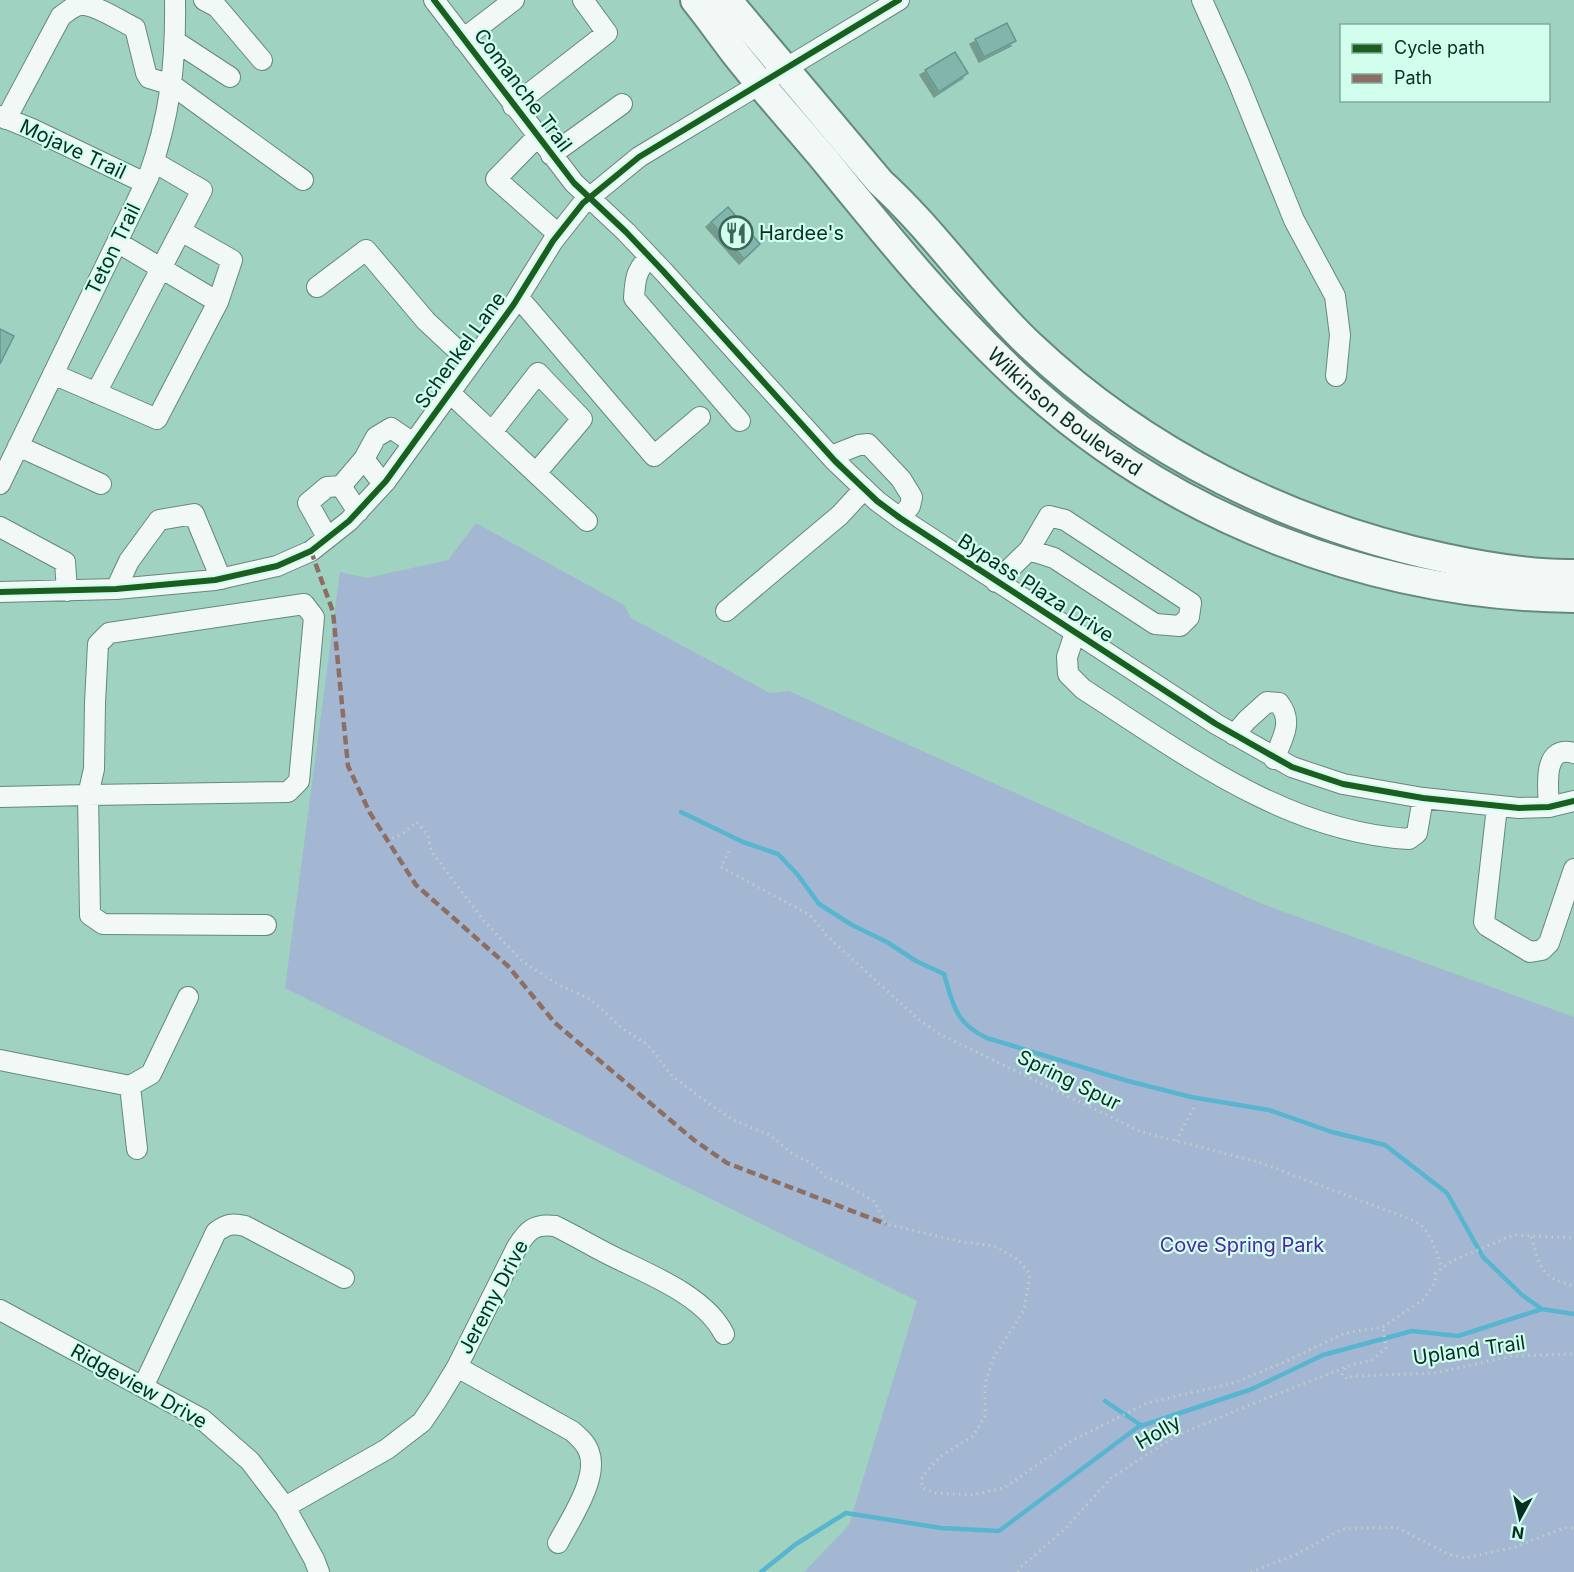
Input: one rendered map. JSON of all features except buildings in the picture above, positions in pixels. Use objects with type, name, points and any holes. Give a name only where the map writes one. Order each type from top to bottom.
[{"type":"highway","name":"Wilkinson Boulevard","points":[[695,0],[904,257],[965,324],[1030,388],[1104,446],[1144,472],[1230,519],[1324,558],[1373,572],[1472,591],[1521,597],[1574,598]]},
{"type":"highway","name":"Wilkinson Boulevard","points":[[728,0],[880,182],[904,204],[1001,316],[1062,374],[1105,407],[1160,444],[1248,493],[1333,528],[1377,543],[1466,563],[1556,575],[1574,574]]},
{"type":"street","name":"Teton Trail","points":[[0,484],[154,162],[164,129],[172,85],[175,0]]},
{"type":"street","points":[[204,0],[217,7],[262,60]]},
{"type":"street","points":[[463,39],[514,0]]},
{"type":"street","points":[[513,106],[607,33],[583,0]]},
{"type":"street","name":"Schenkel Lane","points":[[0,592],[116,589],[221,579],[277,566],[311,551],[358,512],[383,484],[519,298],[558,234],[589,198],[639,157],[900,0]]},
{"type":"street","points":[[1202,0],[1237,79],[1294,220],[1335,296],[1340,335],[1336,376]]},
{"type":"street","name":"Comanche Trail","points":[[442,3],[463,39],[513,106],[574,183],[589,198]]},
{"type":"street","points":[[3,117],[61,16],[74,7],[90,6],[135,28],[146,73],[150,78],[172,85],[303,180]]},
{"type":"street","points":[[175,40],[230,77]]},
{"type":"street","points":[[551,155],[622,104]]},
{"type":"street","name":"Mojave Trail","points":[[3,117],[145,183]]},
{"type":"street","points":[[537,137],[496,179],[558,234]]},
{"type":"street","points":[[96,393],[202,189],[154,162]]},
{"type":"street","name":"Bypass Plaza Drive","points":[[589,198],[650,258],[864,489],[900,518],[996,582],[1234,735],[1274,759],[1317,777],[1343,784],[1423,798],[1497,807],[1549,807],[1574,801]]},
{"type":"street","points":[[53,374],[157,419],[218,302],[232,260],[181,231]]},
{"type":"street","points":[[117,242],[218,302]]},
{"type":"street","points":[[317,287],[366,250],[426,321],[471,363]]},
{"type":"street","points":[[650,258],[641,264],[636,277],[634,298],[740,421]]},
{"type":"street","points":[[519,298],[654,456],[700,417]]},
{"type":"street","points":[[492,432],[538,373],[582,419],[536,473]]},
{"type":"street","points":[[449,392],[587,521]]},
{"type":"street","points":[[327,537],[308,503],[327,486],[341,486],[364,459],[376,437],[391,428],[413,443]]},
{"type":"street","points":[[831,456],[859,445],[868,444],[901,479],[912,496],[910,506],[900,518]]},
{"type":"street","points":[[18,446],[101,484]]},
{"type":"street","points":[[364,459],[383,484]]},
{"type":"street","points":[[341,486],[358,512]]},
{"type":"street","points":[[726,611],[840,515],[864,489]]},
{"type":"street","points":[[116,589],[129,561],[159,520],[194,514],[221,579]]},
{"type":"street","points":[[996,582],[1029,550],[1049,516],[1065,520],[1090,535],[1191,603],[1189,616],[1180,627],[1155,624],[1054,558],[1029,550]]},
{"type":"street","points":[[0,527],[65,562],[67,591]]},
{"type":"street","points":[[0,797],[88,795],[288,792],[299,781],[314,617],[304,604],[109,633],[98,644],[94,769],[88,795],[90,915],[103,924],[266,925]]},
{"type":"street","points":[[1075,633],[1067,657],[1068,674],[1083,689],[1233,783],[1276,806],[1340,828],[1409,839],[1417,833],[1423,798]]},
{"type":"street","points":[[1234,735],[1267,702],[1279,703],[1286,712],[1286,729],[1274,759]]},
{"type":"street","points":[[1549,807],[1549,764],[1558,753],[1565,751],[1574,753]]},
{"type":"street","points":[[1497,807],[1484,922],[1487,926],[1530,952],[1542,950],[1550,943],[1574,869]]},
{"type":"street","points":[[0,1060],[130,1086],[151,1074],[188,997]]},
{"type":"street","points":[[130,1086],[137,1149]]},
{"type":"street","points":[[143,1387],[216,1232],[225,1226],[232,1223],[245,1226],[344,1278]]},
{"type":"street","name":"Jeremy Drive","points":[[285,1507],[387,1449],[415,1429],[429,1412],[457,1366],[517,1248],[527,1232],[542,1225],[555,1226],[682,1293],[706,1311],[724,1334]]},
{"type":"street","name":"Ridgeview Drive","points":[[0,1310],[202,1419],[250,1461],[285,1507],[319,1572]]},
{"type":"street","points":[[457,1366],[572,1431],[589,1451],[592,1463],[586,1489],[558,1543]]},
{"type":"path","points":[[387,841],[402,834],[417,822],[428,835],[431,850],[484,921],[522,961],[559,985],[590,999],[623,1029],[648,1045],[672,1076],[704,1101],[733,1120],[770,1135],[790,1153],[812,1164],[826,1177],[846,1185],[874,1202],[886,1224],[962,1242],[994,1246],[1019,1260],[1030,1275],[1024,1310],[1003,1341],[991,1366],[985,1384],[985,1416],[973,1436],[941,1456],[921,1480],[923,1488],[934,1494],[972,1496],[1004,1488],[1071,1441],[1147,1403],[1233,1383],[1280,1364],[1345,1333],[1383,1327],[1424,1299],[1435,1282],[1436,1273],[1442,1268],[1491,1243],[1513,1235],[1574,1238]]},
{"type":"path","points":[[1176,1142],[1194,1107]]},
{"type":"path","points":[[1531,1237],[1541,1269],[1557,1281],[1574,1287]]},
{"type":"path","points":[[1251,1572],[1297,1554],[1342,1529],[1396,1527],[1448,1554],[1465,1558],[1512,1548],[1564,1528],[1574,1528]]},
{"type":"green space","name":"Cove Spring Park","points":[[476,523],[624,605],[631,618],[770,693],[789,691],[1260,903],[1574,1017],[1574,1572],[804,1572],[849,1525],[917,1301],[285,988],[340,572],[367,578],[448,560]]},
{"type":"waterway","points":[[681,812],[743,842],[778,854],[797,874],[819,904],[916,961],[944,974],[953,1004],[962,1020],[987,1038],[1128,1081],[1191,1097],[1269,1110],[1332,1132],[1385,1145],[1447,1193],[1483,1257],[1522,1295],[1542,1309]]},
{"type":"waterway","points":[[761,1572],[796,1544],[846,1513],[941,1528],[999,1531],[1138,1427],[1252,1389],[1323,1355],[1412,1331],[1458,1336],[1542,1309],[1574,1314]]},
{"type":"waterway","points":[[1105,1401],[1142,1426]]},
{"type":"marked path","points":[[311,551],[333,612],[348,766],[370,813],[416,885],[508,966],[555,1023],[694,1140],[727,1163],[886,1224]]},
{"type":"cycle path","points":[[434,0],[574,183],[663,271],[835,461],[877,501],[900,518],[1216,724],[1292,767],[1343,784],[1423,798],[1519,808],[1549,807],[1574,801]]},
{"type":"cycle path","points":[[0,592],[116,589],[215,580],[277,566],[311,551],[349,521],[386,481],[514,304],[553,241],[583,203],[639,157],[899,0]]},
{"type":"place","name":"Hardee's","points":[[736,233]]}]
